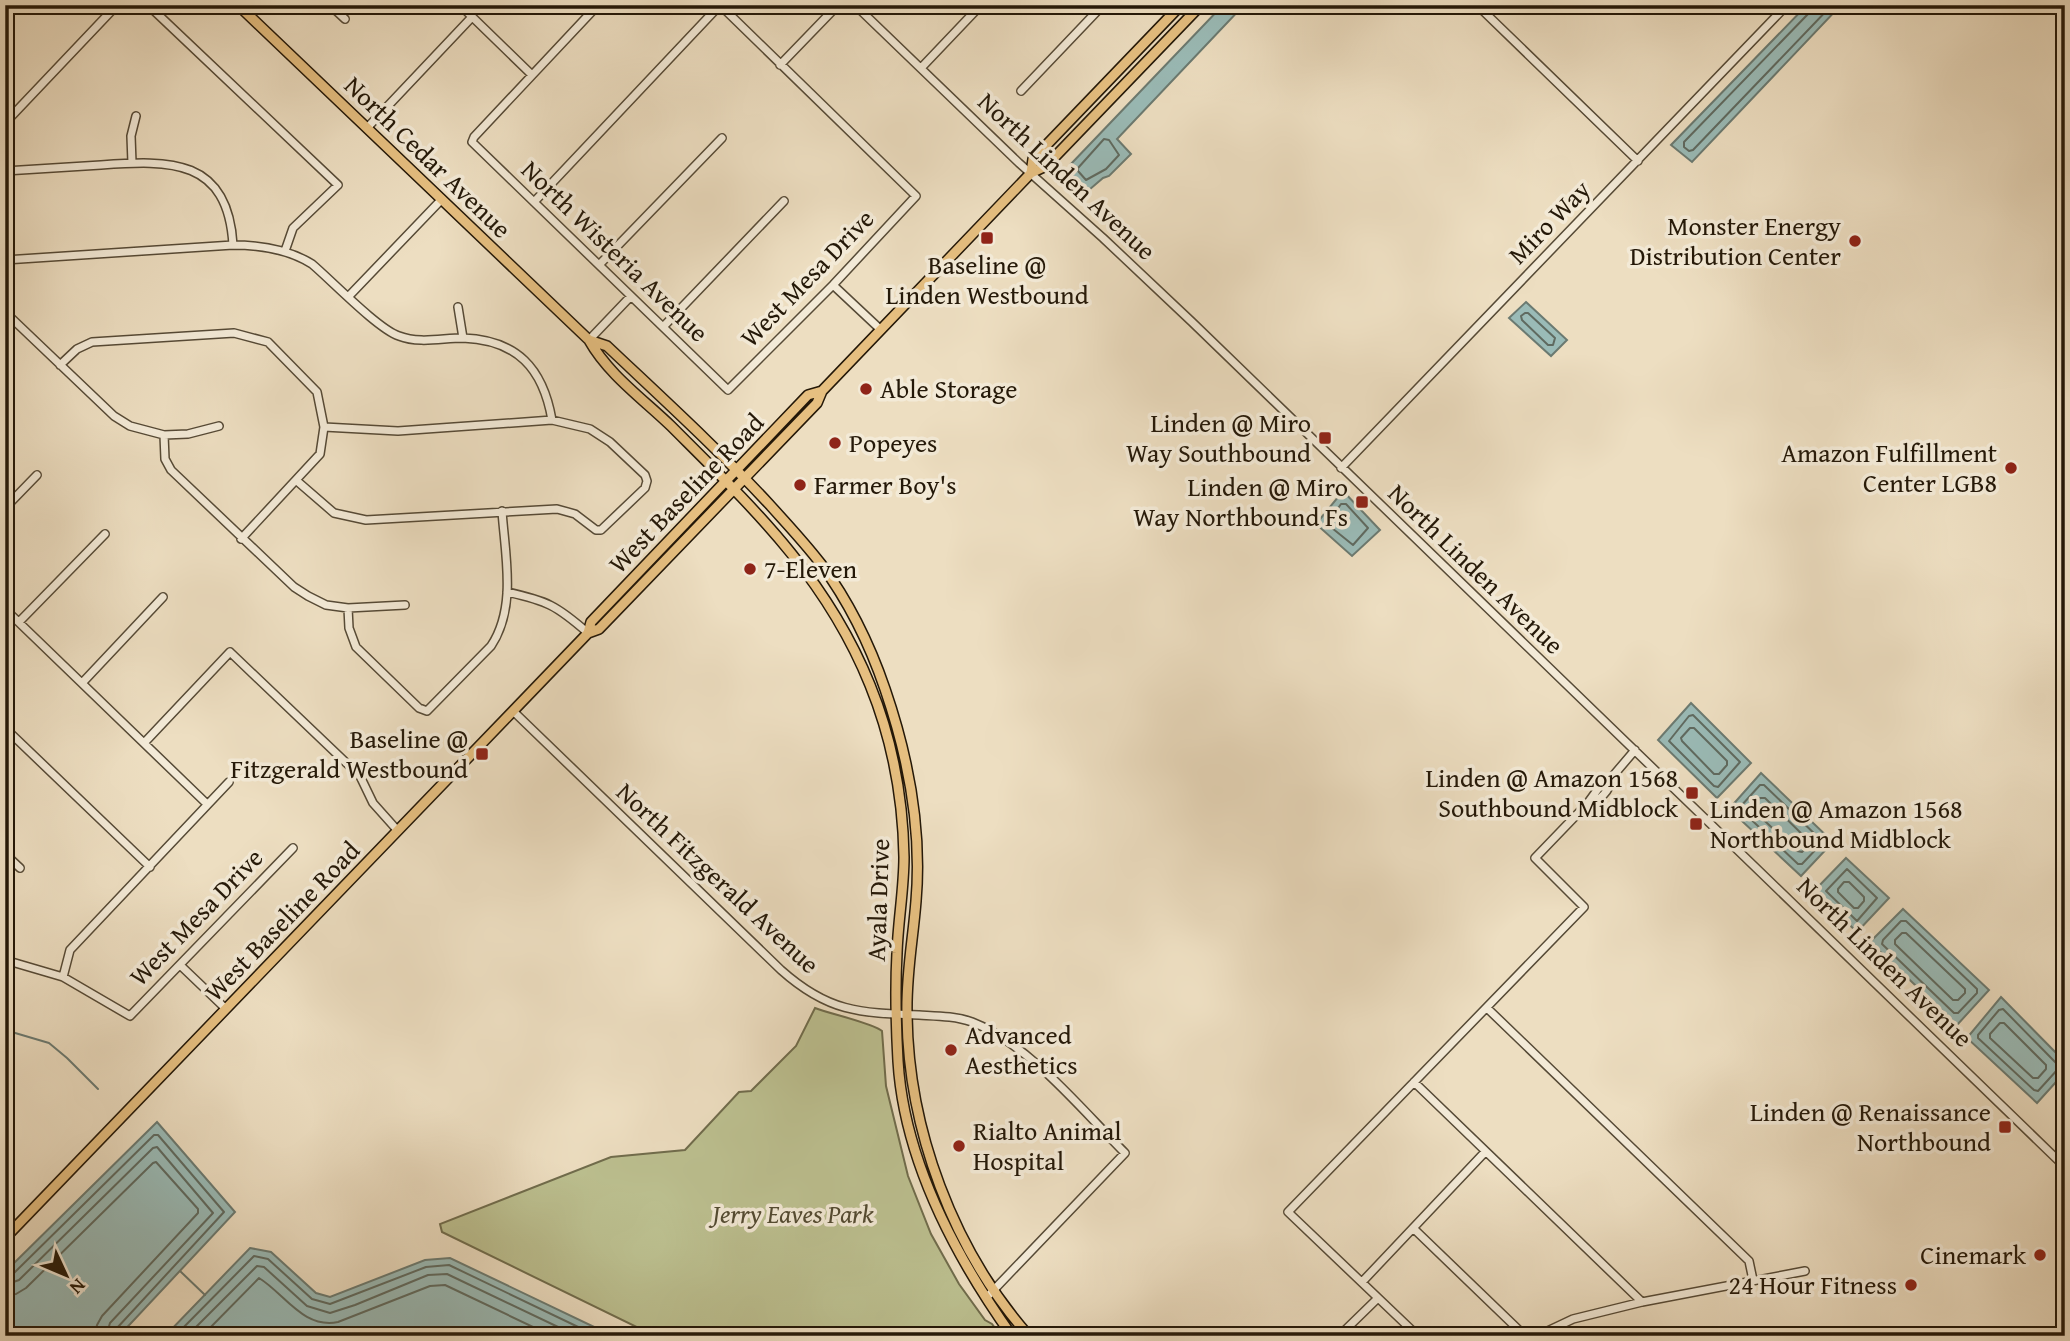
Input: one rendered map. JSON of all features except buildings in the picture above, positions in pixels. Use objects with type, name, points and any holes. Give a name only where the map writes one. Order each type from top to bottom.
[{"type":"main road","name":"North Cedar Avenue","points":[[238,5],[589,340],[599,357],[734,489]]},
{"type":"main road","name":"West Baseline Road","points":[[1031,173],[1033,159],[1181,5]]},
{"type":"main road","name":"West Baseline Road","points":[[587,632],[599,629],[817,403],[822,391],[1031,173],[1046,166],[1200,5]]},
{"type":"main road","name":"North Cedar Avenue","points":[[589,340],[607,346],[745,478]]},
{"type":"main road","name":"West Baseline Road","points":[[5,1238],[513,711],[587,632],[591,622],[736,469],[808,395],[822,391]]},
{"type":"main road","name":"Ayala Drive","points":[[745,478],[808,547],[836,586],[857,620],[885,687],[907,769],[917,856],[916,901],[898,1063],[904,1103],[925,1177],[947,1230],[986,1298],[1012,1336]]},
{"type":"main road","name":"Ayala Drive","points":[[734,489],[794,554],[834,611],[861,664],[886,730],[899,790],[904,855],[897,952],[912,1083],[936,1175],[964,1239],[994,1290],[1029,1336]]},
{"type":"street","points":[[5,123],[117,5]]},
{"type":"street","points":[[148,5],[338,185],[293,228],[285,251]]},
{"type":"street","points":[[330,5],[345,19]]},
{"type":"street","points":[[460,5],[532,75],[595,6]]},
{"type":"street","points":[[534,202],[720,5],[780,65],[838,5]]},
{"type":"street","name":"North Linden Avenue","points":[[855,5],[1123,257],[2065,1167]]},
{"type":"street","points":[[921,68],[981,5]]},
{"type":"street","points":[[1477,5],[1638,160]]},
{"type":"street","name":"Miro Way","points":[[1341,468],[1787,5]]},
{"type":"street","points":[[1021,91],[1101,6]]},
{"type":"street","points":[[367,128],[472,17]]},
{"type":"street","name":"West Mesa Drive","points":[[728,390],[833,285],[916,196],[780,65]]},
{"type":"street","name":"North Wisteria Avenue","points":[[532,75],[472,142],[728,390]]},
{"type":"street","points":[[132,163],[131,136],[136,116]]},
{"type":"street","points":[[599,265],[722,138]]},
{"type":"street","points":[[5,171],[132,163],[168,163],[186,167],[205,178],[229,211],[233,245]]},
{"type":"street","points":[[349,296],[442,199]]},
{"type":"street","points":[[663,327],[784,201]]},
{"type":"street","points":[[5,260],[233,245],[256,245],[285,251],[312,264],[383,327],[398,336],[418,340],[463,338],[495,342],[514,351],[541,380],[548,396],[552,420]]},
{"type":"street","points":[[833,285],[881,330]]},
{"type":"street","points":[[589,340],[631,296]]},
{"type":"street","points":[[458,307],[463,338]]},
{"type":"street","points":[[5,312],[114,416],[130,426],[163,435],[188,434],[219,426]]},
{"type":"street","points":[[60,365],[77,349],[92,342],[234,333],[268,342],[317,392],[324,427],[320,454],[241,538]]},
{"type":"street","points":[[297,481],[334,513],[366,520],[557,509],[575,514],[596,530],[601,530],[645,488],[647,481],[645,475],[610,442],[590,429],[552,420],[398,431],[324,427]]},
{"type":"street","points":[[163,435],[165,459],[171,470],[301,592],[326,605],[348,608],[405,605]]},
{"type":"street","points":[[5,508],[37,475]]},
{"type":"street","points":[[348,608],[349,628],[356,647],[419,708],[427,710],[491,646],[499,634],[505,615],[507,592],[502,511]]},
{"type":"street","points":[[19,622],[105,534]]},
{"type":"street","points":[[507,592],[542,600],[569,616],[587,632]]},
{"type":"street","points":[[83,682],[163,597]]},
{"type":"street","points":[[5,609],[206,804]]},
{"type":"street","points":[[145,742],[230,652],[360,776],[373,803],[398,831]]},
{"type":"street","name":"North Fitzgerald Avenue","points":[[513,711],[797,984],[820,999],[844,1008],[957,1018],[982,1027],[1012,1044],[1125,1153],[994,1290]]},
{"type":"street","points":[[5,728],[150,867]]},
{"type":"street","points":[[1418,1336],[1288,1212],[1584,907],[1535,858],[1635,750]]},
{"type":"street","points":[[5,960],[63,977],[69,950],[229,782]]},
{"type":"street","name":"West Mesa Drive","points":[[63,977],[130,1016],[293,848]]},
{"type":"street","points":[[5,855],[20,868]]},
{"type":"street","points":[[180,965],[226,1009]]},
{"type":"street","points":[[1487,1008],[1749,1261],[1753,1280]]},
{"type":"street","points":[[1414,1083],[1642,1303]]},
{"type":"street","points":[[1362,1282],[1485,1152]]},
{"type":"street","points":[[1413,1228],[1525,1336]]},
{"type":"street","points":[[1538,1336],[1573,1319],[1805,1271]]},
{"type":"street","points":[[986,1298],[994,1290]]},
{"type":"street","points":[[1339,1336],[1378,1298]]},
{"type":"green space","name":"Jerry Eaves Park","points":[[815,1008],[882,1031],[886,1086],[908,1176],[931,1234],[959,1284],[985,1320],[992,1324],[1001,1336],[655,1336],[442,1232],[440,1224],[611,1157],[685,1150],[739,1092],[751,1091],[796,1046]]},
{"type":"water","points":[[1223,5],[1244,5],[1117,139],[1131,154],[1109,176],[1089,190],[1085,189],[1070,173],[1070,165]]},
{"type":"water","points":[[1807,5],[1841,5],[1692,162],[1671,145]]},
{"type":"water","points":[[1526,302],[1567,340],[1551,356],[1509,318]]},
{"type":"water","points":[[1343,491],[1380,530],[1352,556],[1316,524]]},
{"type":"water","points":[[1691,703],[1751,763],[1717,798],[1658,740]]},
{"type":"water","points":[[1761,773],[1833,842],[1801,876],[1729,809]]},
{"type":"water","points":[[1846,858],[1889,898],[1857,932],[1814,891]]},
{"type":"water","points":[[1903,909],[1989,990],[1957,1025],[1870,942]]},
{"type":"water","points":[[2001,997],[2065,1062],[2065,1072],[2037,1103],[1967,1038]]},
{"type":"water","points":[[157,1122],[235,1212],[119,1336],[5,1336],[5,1272]]},
{"type":"water","points":[[250,1248],[271,1252],[316,1293],[330,1297],[425,1260],[450,1258],[613,1336],[165,1336]]},
{"type":"waterway","points":[[5,1030],[49,1043],[98,1089]]},
{"type":"waterway","points":[[180,1271],[205,1295]]},
{"type":"place","name":"Baseline @ Linden Westbound","points":[[987,238]]},
{"type":"place","name":"Monster Energy Distribution Center","points":[[1855,241]]},
{"type":"place","name":"Able Storage","points":[[866,389]]},
{"type":"place","name":"Linden @ Miro Way Southbound","points":[[1325,438]]},
{"type":"place","name":"Popeyes","points":[[835,443]]},
{"type":"place","name":"Amazon Fulfillment Center LGB8","points":[[2011,468]]},
{"type":"place","name":"Farmer Boy's","points":[[800,485]]},
{"type":"place","name":"Linden @ Miro Way Northbound Fs","points":[[1362,502]]},
{"type":"place","name":"7-Eleven","points":[[750,569]]},
{"type":"place","name":"Baseline @ Fitzgerald Westbound","points":[[482,754]]},
{"type":"place","name":"Linden @ Amazon 1568 Southbound Midblock","points":[[1692,793]]},
{"type":"place","name":"Linden @ Amazon 1568 Northbound Midblock","points":[[1696,824]]},
{"type":"place","name":"Advanced Aesthetics","points":[[951,1050]]},
{"type":"place","name":"Linden @ Renaissance Northbound","points":[[2005,1127]]},
{"type":"place","name":"Rialto Animal Hospital","points":[[959,1146]]},
{"type":"place","name":"Cinemark","points":[[2040,1255]]},
{"type":"place","name":"24 Hour Fitness","points":[[1911,1285]]}]
